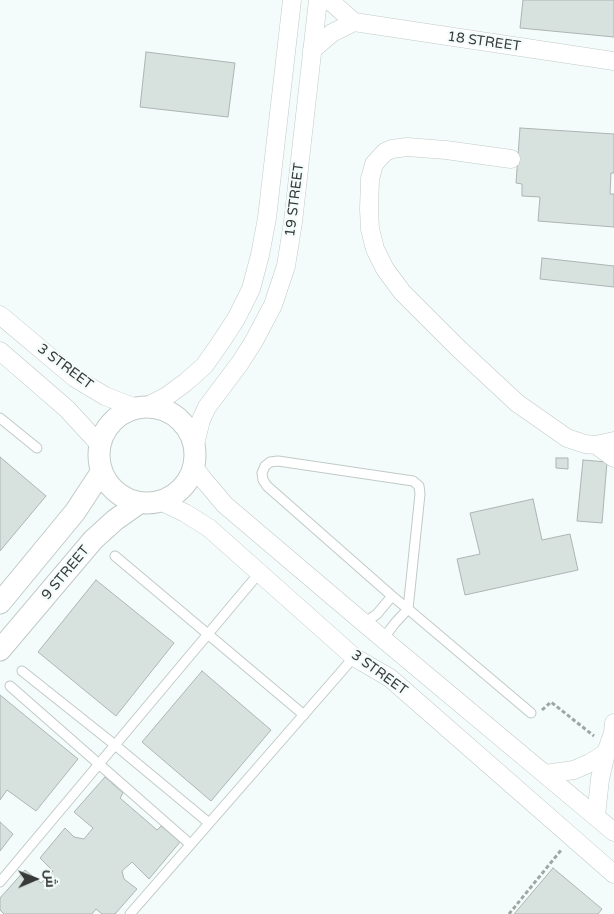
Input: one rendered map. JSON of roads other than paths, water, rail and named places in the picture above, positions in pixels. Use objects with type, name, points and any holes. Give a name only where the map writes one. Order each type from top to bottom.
[{"type":"street","name":"19 STREET","points":[[141,408],[174,391],[204,366],[236,319],[251,290],[267,218],[292,0]]},
{"type":"street","name":"19 STREET","points":[[194,457],[201,420],[207,407],[254,341],[273,305],[286,266],[293,222],[318,0]]},
{"type":"street","points":[[312,50],[332,33],[354,22],[329,0]]},
{"type":"street","name":"18 STREET","points":[[354,22],[614,61]]},
{"type":"street","points":[[512,160],[446,150],[407,147],[399,147],[385,152],[374,164],[370,179],[369,222],[375,249],[384,269],[402,292],[517,403],[567,438],[585,444],[596,445],[614,441]]},
{"type":"street","name":"3 STREET","points":[[0,315],[75,378],[120,403],[141,408]]},
{"type":"street","name":"3 STREET","points":[[0,351],[67,409],[100,445]]},
{"type":"street","points":[[141,408],[157,408],[178,418],[186,427],[191,437],[194,457],[185,484],[169,497],[150,502],[127,499],[116,492],[102,471],[99,458],[100,445],[105,432],[113,421],[124,413],[141,408]]},
{"type":"street","points":[[596,445],[614,458]]},
{"type":"street","name":"3 STREET","points":[[194,457],[213,492],[238,515],[614,832]]},
{"type":"street","points":[[0,603],[59,531],[102,471]]},
{"type":"street","name":"3 STREET","points":[[150,502],[197,520],[220,537],[354,657],[390,678],[614,874]]},
{"type":"street","name":"9 STREET","points":[[0,650],[104,529],[150,502]]},
{"type":"street","points":[[545,774],[574,770],[590,763],[611,738]]},
{"type":"street","points":[[596,816],[598,791],[611,738]]},
{"type":"lane","points":[[0,418],[37,448]]},
{"type":"lane","points":[[383,639],[408,609],[420,494],[419,486],[413,481],[278,461],[270,462],[265,466],[262,473],[263,480],[267,486],[392,596],[408,609],[531,713]]},
{"type":"lane","points":[[115,556],[304,714]]},
{"type":"lane","points":[[0,882],[260,572]]},
{"type":"lane","points":[[364,623],[377,614],[392,596]]},
{"type":"lane","points":[[130,914],[354,657]]},
{"type":"lane","points":[[22,671],[115,745],[208,823]]},
{"type":"lane","points":[[10,686],[190,844]]}]
